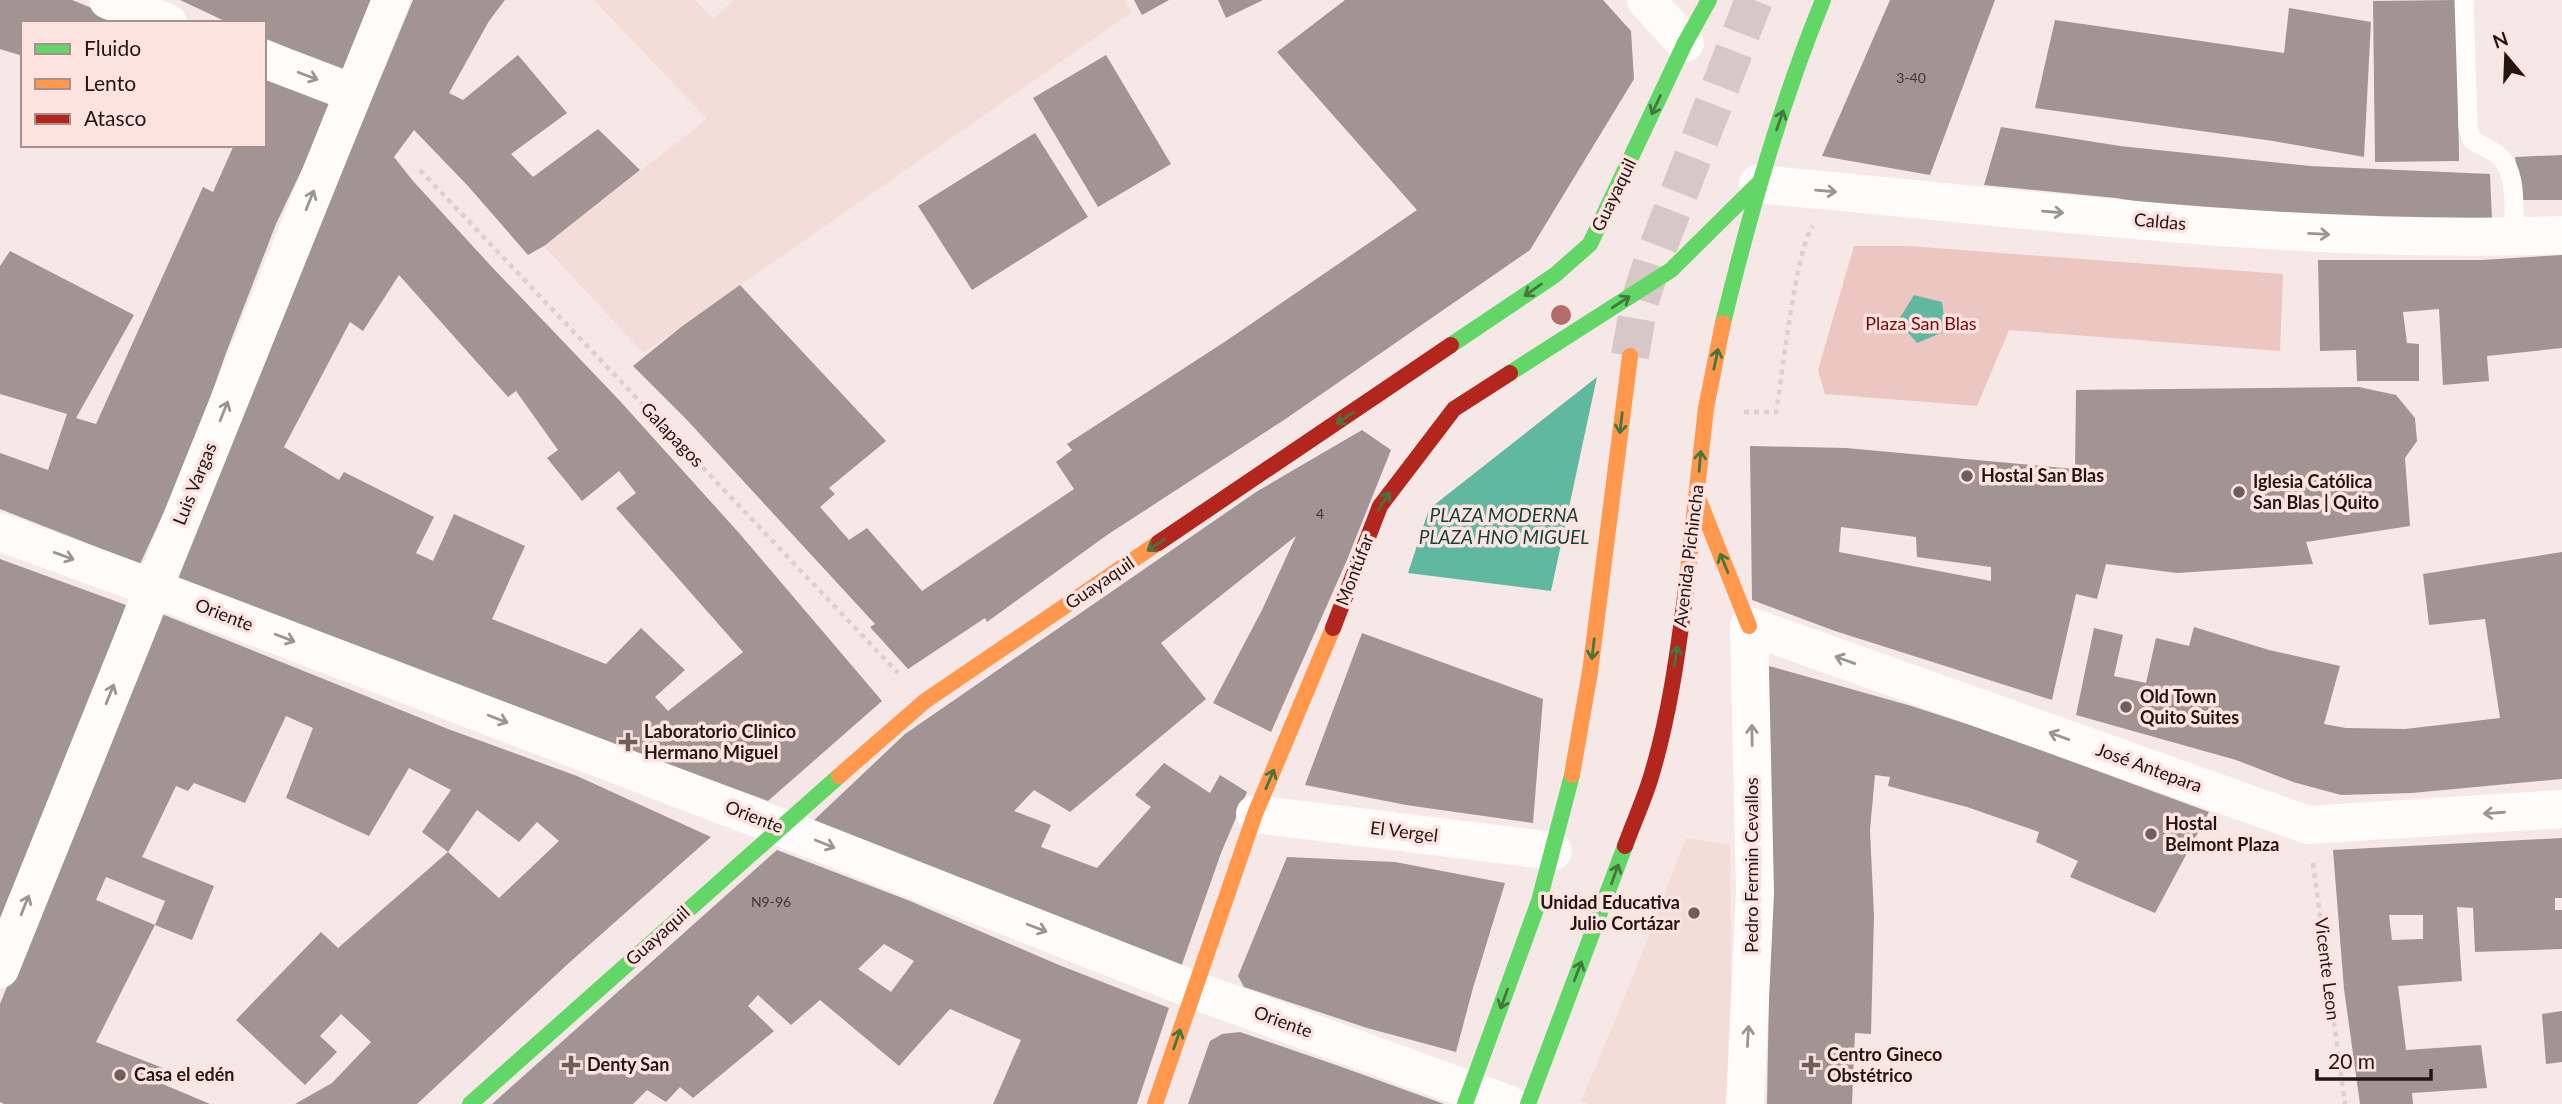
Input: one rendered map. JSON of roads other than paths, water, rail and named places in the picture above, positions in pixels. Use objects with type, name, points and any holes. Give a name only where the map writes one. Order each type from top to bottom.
[{"type":"street","points":[[108,0],[163,21]]},
{"type":"street","name":"Luis Vargas","points":[[0,969],[391,0]]},
{"type":"street","points":[[1646,0],[1685,43]]},
{"type":"street","name":"Guayaquil","points":[[470,1104],[925,701],[1555,275],[1590,244],[1685,43],[1709,0]]},
{"type":"street","name":"Avenida Pichincha","points":[[1528,1104],[1650,780],[1677,656],[1706,413],[1725,316],[1758,184],[1811,28],[1824,0]]},
{"type":"street","points":[[266,60],[353,93]]},
{"type":"street","name":"Caldas","points":[[1758,184],[2251,230],[2474,238],[2562,235]]},
{"type":"street","name":"Montúfar","points":[[1155,1104],[1255,814],[1329,638],[1380,506],[1454,409],[1671,270],[1758,184]]},
{"type":"street","points":[[1465,1104],[1528,935],[1572,777],[1588,687],[1630,356]]},
{"type":"street","points":[[1697,496],[1749,626]]},
{"type":"street","name":"Oriente","points":[[0,532],[780,827],[1194,990],[1507,1104]]},
{"type":"street","name":"José Antepara","points":[[1749,626],[2308,825],[2562,809]]},
{"type":"street","name":"Pedro Fermin Cevallos","points":[[1745,1104],[1755,892],[1749,626]]},
{"type":"street","name":"El Vergel","points":[[1255,814],[1553,851]]},
{"type":"lane","points":[[2464,0],[2468,128],[2472,140],[2507,163],[2515,237]]},
{"type":"water","points":[[1914,295],[1942,302],[1946,331],[1917,343],[1898,321]]},
{"type":"water","name":"PLAZA MODERNA PLAZA HNO MIGUEL","points":[[1597,377],[1551,591],[1408,573],[1429,509]]},
{"type":"tunnel","points":[[1630,356],[1639,304],[1653,260],[1754,0]]},
{"type":"place","name":"Hostal San Blas","points":[[1967,476]]},
{"type":"place","name":"Iglesia Católica San Blas | Quito","points":[[2239,492]]},
{"type":"place","name":"Old Town Quito Suites","points":[[2126,707]]},
{"type":"place","name":"Laboratorio Clinico Hermano Miguel","points":[[628,742]]},
{"type":"place","name":"Hostal Belmont Plaza","points":[[2151,834]]},
{"type":"place","name":"Unidad Educativa Julio Cortázar","points":[[1694,913]]},
{"type":"place","name":"Denty San","points":[[571,1065]]},
{"type":"place","name":"Centro Gineco Obstétrico","points":[[1811,1065]]},
{"type":"place","name":"Casa el edén","points":[[120,1075]]},
{"type":"park label","name":"Plaza San Blas","points":[[1921,324]]}]
